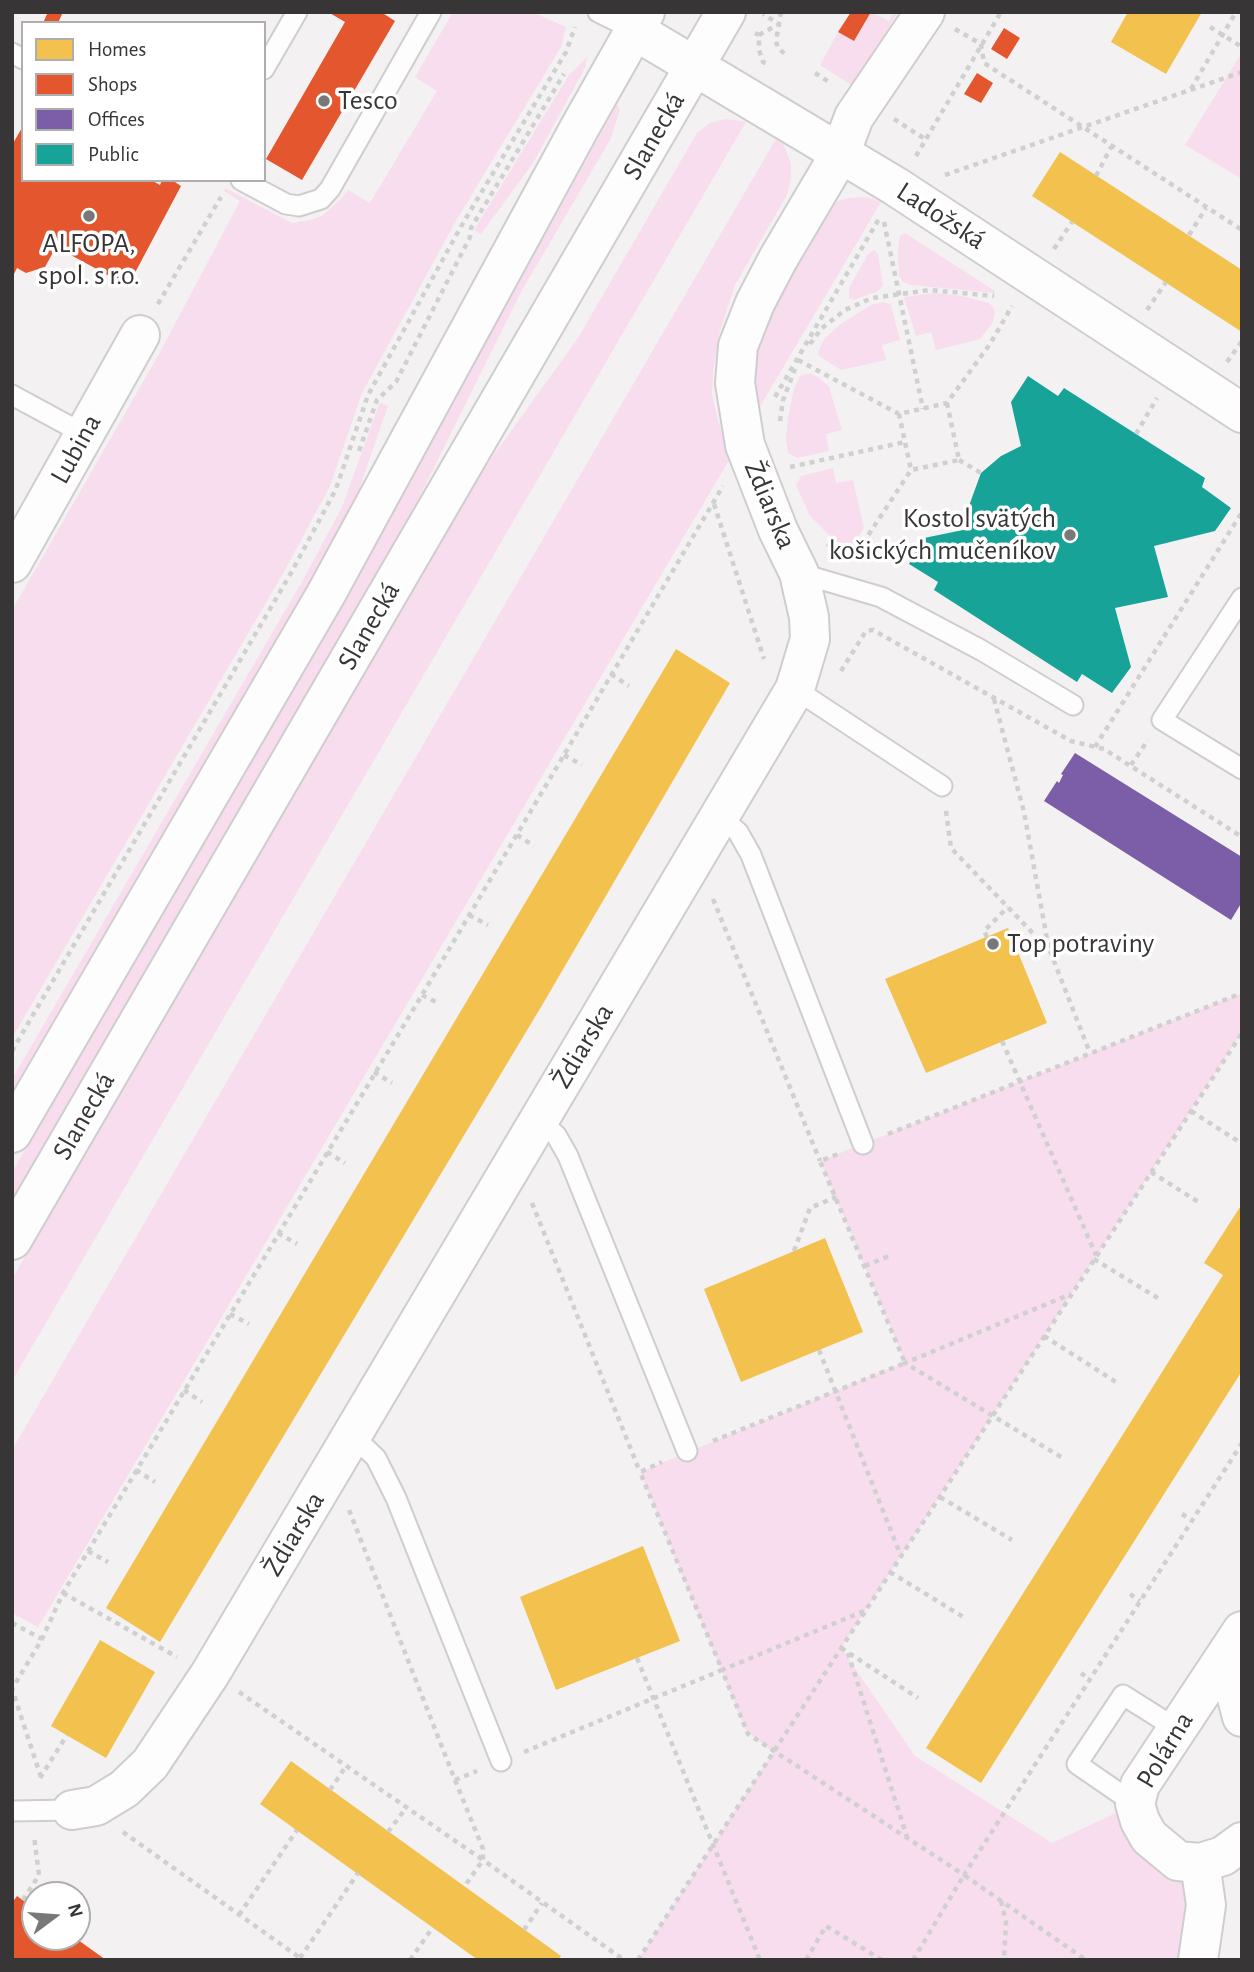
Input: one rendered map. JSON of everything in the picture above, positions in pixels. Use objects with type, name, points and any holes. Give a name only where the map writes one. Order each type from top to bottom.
[{"type":"street","name":"Ždiarska","points":[[72,1800],[124,1789],[150,1764],[210,1674],[719,816],[807,697],[809,617],[799,573],[778,530],[745,445],[735,383],[738,346],[755,303],[840,154],[854,117],[863,102],[909,39],[937,19]]},
{"type":"street","name":"Ladožská","points":[[639,21],[695,65],[895,186],[1242,412]]},
{"type":"street","name":"Slanecká","points":[[12,1133],[326,594],[639,21]]},
{"type":"street","name":"Slanecká","points":[[12,1240],[695,65],[739,21]]},
{"type":"street","name":"Lubina","points":[[12,563],[140,335]]},
{"type":"street","name":"Polárna","points":[[1236,1640],[1233,1683],[1242,1717]]},
{"type":"street","name":"Polárna","points":[[1200,1863],[1178,1861],[1161,1848],[1149,1837],[1135,1804],[1140,1785],[1236,1640]]},
{"type":"street","points":[[1198,1960],[1206,1905],[1200,1863],[1223,1856],[1242,1842]]},
{"type":"lane","points":[[266,66],[297,12]]},
{"type":"lane","points":[[233,184],[286,204],[299,206],[321,199],[330,189],[431,12]]},
{"type":"lane","points":[[598,12],[639,21]]},
{"type":"lane","points":[[12,395],[84,434]]},
{"type":"lane","points":[[799,573],[881,597],[981,650],[1073,705]]},
{"type":"lane","points":[[1242,598],[1162,720],[1242,769]]},
{"type":"lane","points":[[807,697],[943,786]]},
{"type":"lane","points":[[719,816],[738,832],[751,855],[863,1144]]},
{"type":"lane","points":[[539,1120],[556,1135],[568,1156],[687,1451]]},
{"type":"lane","points":[[351,1434],[376,1458],[396,1498],[501,1762]]},
{"type":"lane","points":[[1135,1804],[1077,1764],[1123,1695],[1177,1728]]},
{"type":"lane","points":[[12,1811],[72,1800]]},
{"type":"path","points":[[759,12],[779,24]]},
{"type":"path","points":[[781,12],[776,34],[778,48],[785,54]]},
{"type":"path","points":[[41,1777],[12,1689],[42,1639],[63,1593],[714,503],[895,186],[908,173],[925,139],[1001,12]]},
{"type":"path","points":[[1191,89],[1236,12]]},
{"type":"path","points":[[937,19],[981,44]]},
{"type":"path","points":[[739,21],[759,35]]},
{"type":"path","points":[[759,35],[779,24]]},
{"type":"path","points":[[1210,27],[1242,47]]},
{"type":"path","points":[[12,1051],[291,573],[336,489],[368,395],[463,223],[566,51],[572,32]]},
{"type":"path","points":[[759,35],[759,50],[763,62],[776,69]]},
{"type":"path","points":[[981,44],[984,62],[1242,230]]},
{"type":"path","points":[[933,179],[1242,72]]},
{"type":"path","points":[[890,117],[925,139]]},
{"type":"path","points":[[1096,176],[1111,147]]},
{"type":"path","points":[[140,335],[233,184]]},
{"type":"path","points":[[1189,235],[1206,208]]},
{"type":"path","points":[[1060,240],[1072,222]]},
{"type":"path","points":[[1153,300],[1166,282]]},
{"type":"path","points":[[779,425],[783,400],[798,360],[822,328],[845,310],[872,298],[930,290],[997,297]]},
{"type":"path","points":[[798,360],[899,414],[947,403],[990,344],[1016,300],[1006,298]]},
{"type":"path","points":[[908,338],[923,409]]},
{"type":"path","points":[[1234,353],[1242,341]]},
{"type":"path","points":[[1136,434],[1163,388]]},
{"type":"path","points":[[947,403],[959,460]]},
{"type":"path","points":[[899,414],[911,470]]},
{"type":"path","points":[[779,470],[905,442]]},
{"type":"path","points":[[825,543],[851,561],[911,470],[959,460],[981,473]]},
{"type":"path","points":[[1095,747],[1242,512]]},
{"type":"path","points":[[807,697],[866,631],[873,630],[1071,741],[1104,749],[1242,837]]},
{"type":"path","points":[[981,650],[1024,812],[1049,951],[1090,1053]]},
{"type":"path","points":[[611,674],[629,685]]},
{"type":"path","points":[[564,755],[582,765]]},
{"type":"path","points":[[943,786],[951,848],[1049,951]]},
{"type":"path","points":[[517,835],[534,846]]},
{"type":"path","points":[[696,856],[905,1363],[1061,1457]]},
{"type":"path","points":[[987,937],[984,931],[1008,908]]},
{"type":"path","points":[[469,915],[488,925]]},
{"type":"path","points":[[820,1161],[1242,993]]},
{"type":"path","points":[[422,995],[440,1004]]},
{"type":"path","points":[[638,1960],[1242,1034]]},
{"type":"path","points":[[1002,1041],[1095,1257],[1161,1300]]},
{"type":"path","points":[[374,1072],[393,1083]]},
{"type":"path","points":[[1191,1111],[1241,1143]]},
{"type":"path","points":[[327,1152],[345,1163]]},
{"type":"path","points":[[1151,1172],[1200,1203]]},
{"type":"path","points":[[507,1173],[524,1185],[748,1734],[964,1875],[1086,1960]]},
{"type":"path","points":[[794,1251],[810,1208],[836,1197]]},
{"type":"path","points":[[278,1233],[297,1244]]},
{"type":"path","points":[[864,1266],[889,1256]]},
{"type":"path","points":[[640,1472],[1071,1294]]},
{"type":"path","points":[[230,1314],[249,1324]]},
{"type":"path","points":[[1044,1336],[1116,1382]]},
{"type":"path","points":[[819,1350],[901,1556]]},
{"type":"path","points":[[184,1390],[202,1402]]},
{"type":"path","points":[[913,1960],[1040,1755],[1242,1443],[1233,1438]]},
{"type":"path","points":[[136,1470],[155,1482]]},
{"type":"path","points":[[329,1475],[342,1492],[483,1849],[483,1860],[464,1887]]},
{"type":"path","points":[[940,1497],[1012,1540]]},
{"type":"path","points":[[1182,1514],[1192,1520]]},
{"type":"path","points":[[88,1550],[108,1562]]},
{"type":"path","points":[[890,1572],[965,1618]]},
{"type":"path","points":[[63,1593],[210,1674],[483,1860],[624,1960]]},
{"type":"path","points":[[1130,1594],[1140,1601]]},
{"type":"path","points":[[455,1780],[865,1611]]},
{"type":"path","points":[[12,1623],[42,1639]]},
{"type":"path","points":[[841,1648],[918,1698]]},
{"type":"path","points":[[848,1653],[907,1838]]},
{"type":"path","points":[[637,1658],[760,1960]]},
{"type":"path","points":[[1081,1673],[1089,1679]]},
{"type":"path","points":[[66,1735],[36,1785],[72,1800],[302,1959],[358,1873]]},
{"type":"path","points":[[1032,1750],[1040,1755]]},
{"type":"path","points":[[330,1790],[346,1766]]},
{"type":"path","points":[[388,1832],[406,1808]]},
{"type":"path","points":[[239,1914],[297,1830]]},
{"type":"path","points":[[1001,1900],[1006,1922],[1004,1960]]},
{"type":"path","points":[[524,1930],[542,1903]]},
{"type":"path","points":[[806,1960],[826,1926],[882,1960]]},
{"type":"path","points":[[410,1960],[433,1927]]},
{"type":"shaded area","points":[[453,12],[532,12],[566,27],[561,47],[457,219],[362,393],[330,486],[285,570],[12,1038],[12,610],[158,356],[240,201],[224,191],[225,188],[292,223],[323,215],[348,190],[370,203],[437,91],[415,77]]},
{"type":"shaded area","points":[[871,12],[889,21],[894,12],[898,12],[851,85],[820,65],[838,32],[854,41]]},
{"type":"shaded area","points":[[1242,52],[1242,179],[1185,145]]},
{"type":"shaded area","points":[[587,57],[585,68],[533,163],[481,234],[474,230],[569,75]]},
{"type":"shaded area","points":[[617,104],[620,110],[610,140],[521,292],[408,520],[12,1201],[12,1172],[342,604]]},
{"type":"shaded area","points":[[725,119],[746,122],[12,1381],[12,1279],[478,477],[578,338],[697,133],[710,123]]},
{"type":"shaded area","points":[[776,139],[783,144],[791,163],[787,195],[735,285],[719,334],[713,371],[712,394],[731,457],[38,1627],[12,1613],[12,1450]]},
{"type":"shaded area","points":[[867,197],[881,202],[755,415],[749,388],[761,324],[827,209],[839,201]]},
{"type":"shaded area","points":[[905,233],[995,293],[903,282],[899,276],[898,250],[900,236]]},
{"type":"shaded area","points":[[874,250],[878,254],[883,286],[878,291],[854,300],[849,298],[849,288],[868,254]]},
{"type":"shaded area","points":[[934,293],[989,303],[995,313],[993,322],[980,339],[936,350],[931,332],[916,336],[904,297]]},
{"type":"shaded area","points":[[884,302],[891,305],[900,340],[882,345],[886,360],[841,370],[819,356],[824,339],[842,323],[871,305]]},
{"type":"shaded area","points":[[810,373],[829,387],[842,430],[826,434],[829,451],[797,458],[788,453],[788,418],[794,388],[800,376]]},
{"type":"shaded area","points":[[380,402],[388,406],[356,498],[309,584],[12,1094],[12,1079],[303,580],[342,507]]},
{"type":"shaded area","points":[[833,468],[836,483],[853,480],[864,528],[855,542],[843,547],[810,516],[796,485],[801,476]]},
{"type":"shaded area","points":[[1242,993],[1242,1032],[841,1648],[915,1756],[1052,1843],[1135,1804],[1200,1863],[1198,1960],[638,1960],[773,1752],[746,1731],[640,1472],[905,1362],[820,1161]]},
{"type":"building: Homes","points":[[1128,12],[1202,12],[1166,74],[1111,42]]},
{"type":"building: Homes","points":[[1060,152],[1242,270],[1242,332],[1032,196]]},
{"type":"building: Homes","points":[[676,649],[730,683],[544,1002],[160,1642],[106,1608]]},
{"type":"building: Homes","points":[[1008,928],[1047,1023],[926,1073],[885,979]]},
{"type":"building: Homes","points":[[1242,1204],[1242,1371],[981,1783],[926,1748],[1223,1275],[1204,1263]]},
{"type":"building: Homes","points":[[825,1238],[863,1332],[741,1382],[704,1289]]},
{"type":"building: Homes","points":[[643,1546],[680,1641],[556,1690],[520,1597]]},
{"type":"building: Homes","points":[[100,1640],[155,1672],[106,1758],[51,1726]]},
{"type":"building: Homes","points":[[291,1761],[561,1956],[558,1960],[478,1960],[260,1804]]},
{"type":"building: Shops","points":[[48,12],[63,12],[59,21],[44,21]]},
{"type":"building: Shops","name":"Tesco","points":[[328,12],[381,12],[395,21],[302,180],[266,159],[345,22]]},
{"type":"building: Shops","points":[[851,12],[871,12],[854,41],[838,32]]},
{"type":"building: Shops","points":[[1004,28],[1020,38],[1007,59],[991,49]]},
{"type":"building: Shops","points":[[977,73],[993,83],[981,103],[964,94]]},
{"type":"building: Shops","name":"ALFOPA, spol. s r.o.","points":[[21,129],[21,182],[155,182],[160,185],[161,182],[175,182],[181,186],[128,286],[56,247],[45,267],[26,273],[17,268],[12,278],[12,145]]},
{"type":"building: Shops","points":[[17,1896],[21,1899],[21,1951],[91,1949],[106,1960],[12,1960],[12,1903]]},
{"type":"building: Offices","points":[[1075,753],[1242,857],[1242,902],[1231,920],[1044,801],[1057,781],[1059,783],[1063,775],[1061,774]]},
{"type":"building: Public","name":"Kostol svätých košických mučeníkov","points":[[1028,376],[1058,396],[1064,388],[1205,478],[1202,487],[1231,508],[1215,531],[1154,546],[1168,597],[1115,608],[1131,667],[1112,693],[1082,674],[1077,682],[934,590],[938,582],[909,564],[924,538],[968,529],[970,503],[981,473],[1001,456],[1021,446],[1011,402]]},
{"type":"place","name":"Tesco","points":[[324,101]]},
{"type":"place","name":"ALFOPA, spol. s r.o.","points":[[89,216]]},
{"type":"place","name":"Kostol svätých košických mučeníkov","points":[[1070,535]]},
{"type":"place","name":"Top potraviny","points":[[993,944]]}]
